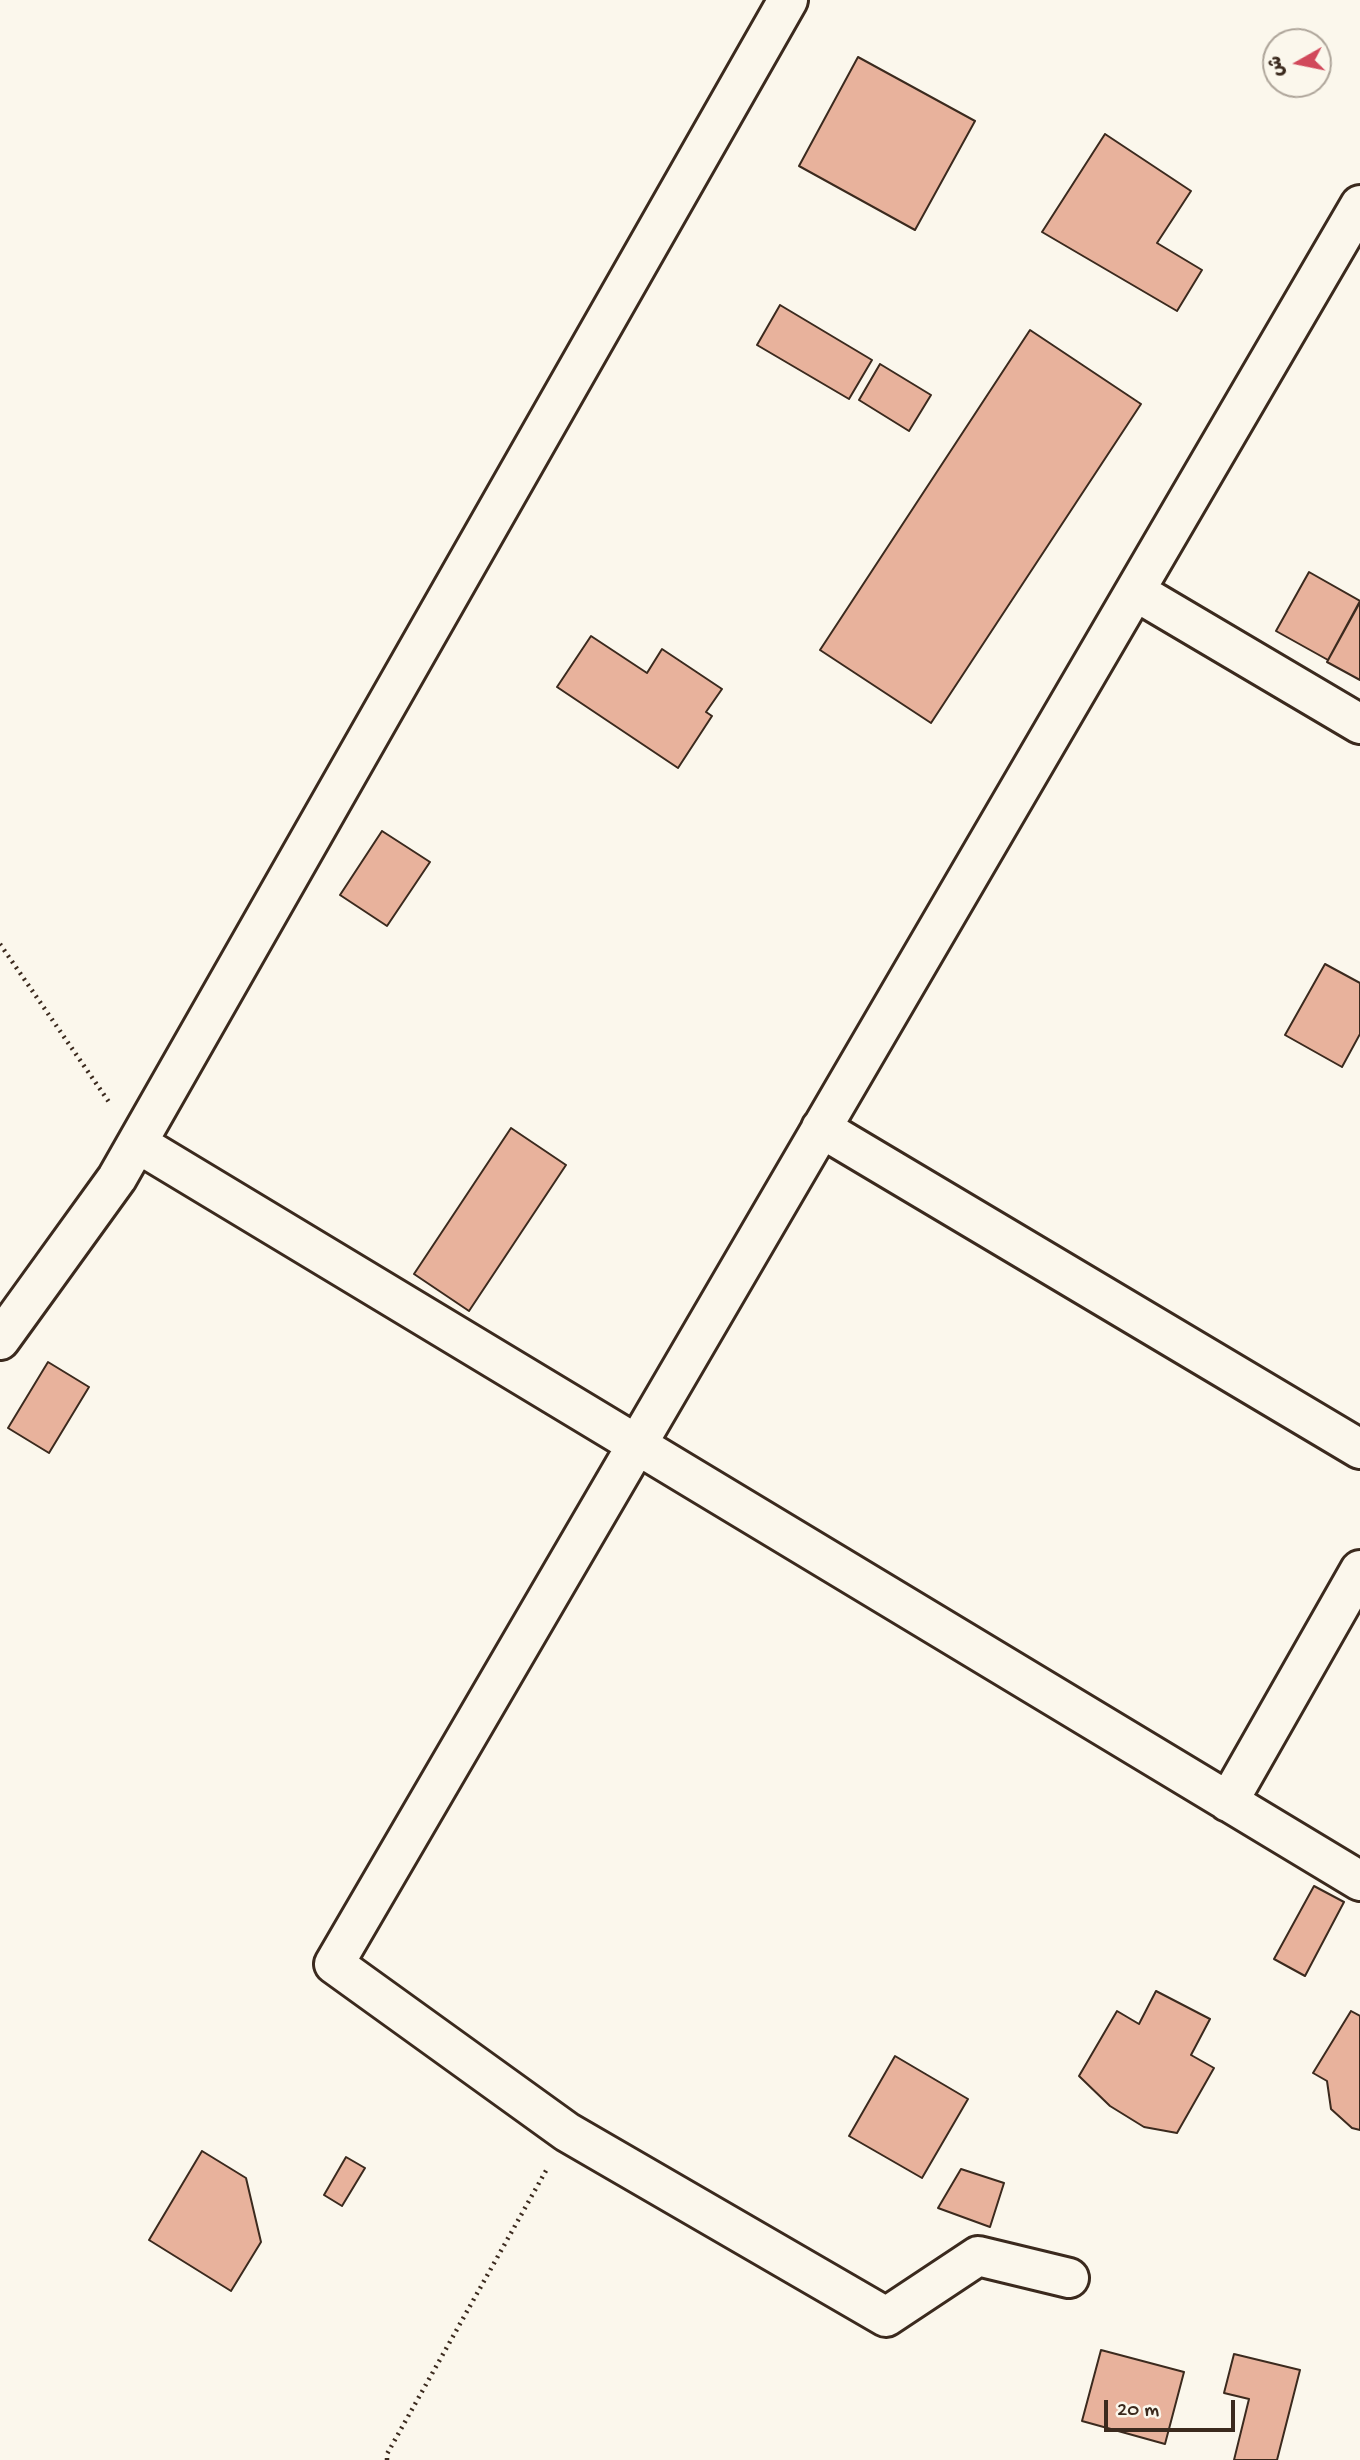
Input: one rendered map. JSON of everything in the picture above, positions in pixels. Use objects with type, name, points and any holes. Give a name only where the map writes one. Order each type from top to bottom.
[{"type":"street","points":[[0,1340],[117,1178],[788,0]]},
{"type":"street","points":[[1069,2278],[978,2256],[886,2317],[567,2132],[334,1964],[1360,205]]},
{"type":"street","points":[[1135,591],[1360,724]]},
{"type":"street","points":[[821,1128],[1360,1449]]},
{"type":"street","points":[[137,1143],[1360,1881]]},
{"type":"street","points":[[1228,1802],[1360,1570]]},
{"type":"path","points":[[0,943],[137,1143]]},
{"type":"path","points":[[387,2460],[387,2454],[567,2132]]},
{"type":"building","points":[[858,57],[975,121],[915,230],[799,166]]},
{"type":"building","points":[[1105,134],[1191,191],[1157,243],[1202,270],[1177,311],[1042,232]]},
{"type":"building","points":[[780,305],[872,360],[849,399],[757,345]]},
{"type":"building","points":[[1030,330],[1141,404],[931,723],[820,650]]},
{"type":"building","points":[[880,364],[931,395],[909,431],[859,400]]},
{"type":"building","points":[[1309,572],[1360,601],[1328,660],[1276,631]]},
{"type":"building","points":[[1360,604],[1360,680],[1327,662]]},
{"type":"building","points":[[591,636],[647,673],[662,649],[722,689],[706,712],[712,716],[678,768],[557,687]]},
{"type":"building","points":[[382,831],[430,862],[387,926],[340,895]]},
{"type":"building","points":[[1325,964],[1360,983],[1360,1034],[1342,1067],[1285,1035]]},
{"type":"building","points":[[511,1128],[566,1165],[469,1311],[414,1274]]},
{"type":"building","points":[[48,1362],[89,1387],[49,1453],[8,1428]]},
{"type":"building","points":[[1314,1886],[1344,1902],[1305,1976],[1274,1959]]},
{"type":"building","points":[[1156,1991],[1210,2019],[1191,2055],[1214,2068],[1177,2133],[1144,2127],[1110,2106],[1079,2076],[1117,2011],[1139,2024]]},
{"type":"building","points":[[1351,2011],[1360,2016],[1360,2130],[1352,2128],[1331,2109],[1327,2081],[1313,2073]]},
{"type":"building","points":[[895,2056],[968,2099],[922,2178],[849,2136]]},
{"type":"building","points":[[202,2151],[246,2178],[261,2242],[231,2291],[149,2240]]},
{"type":"building","points":[[346,2157],[365,2168],[342,2206],[324,2195]]},
{"type":"building","points":[[961,2169],[1004,2183],[990,2227],[938,2208]]},
{"type":"building","points":[[1101,2350],[1184,2372],[1165,2444],[1082,2421]]},
{"type":"building","points":[[1234,2354],[1300,2370],[1277,2460],[1234,2460],[1249,2399],[1224,2393]]}]
